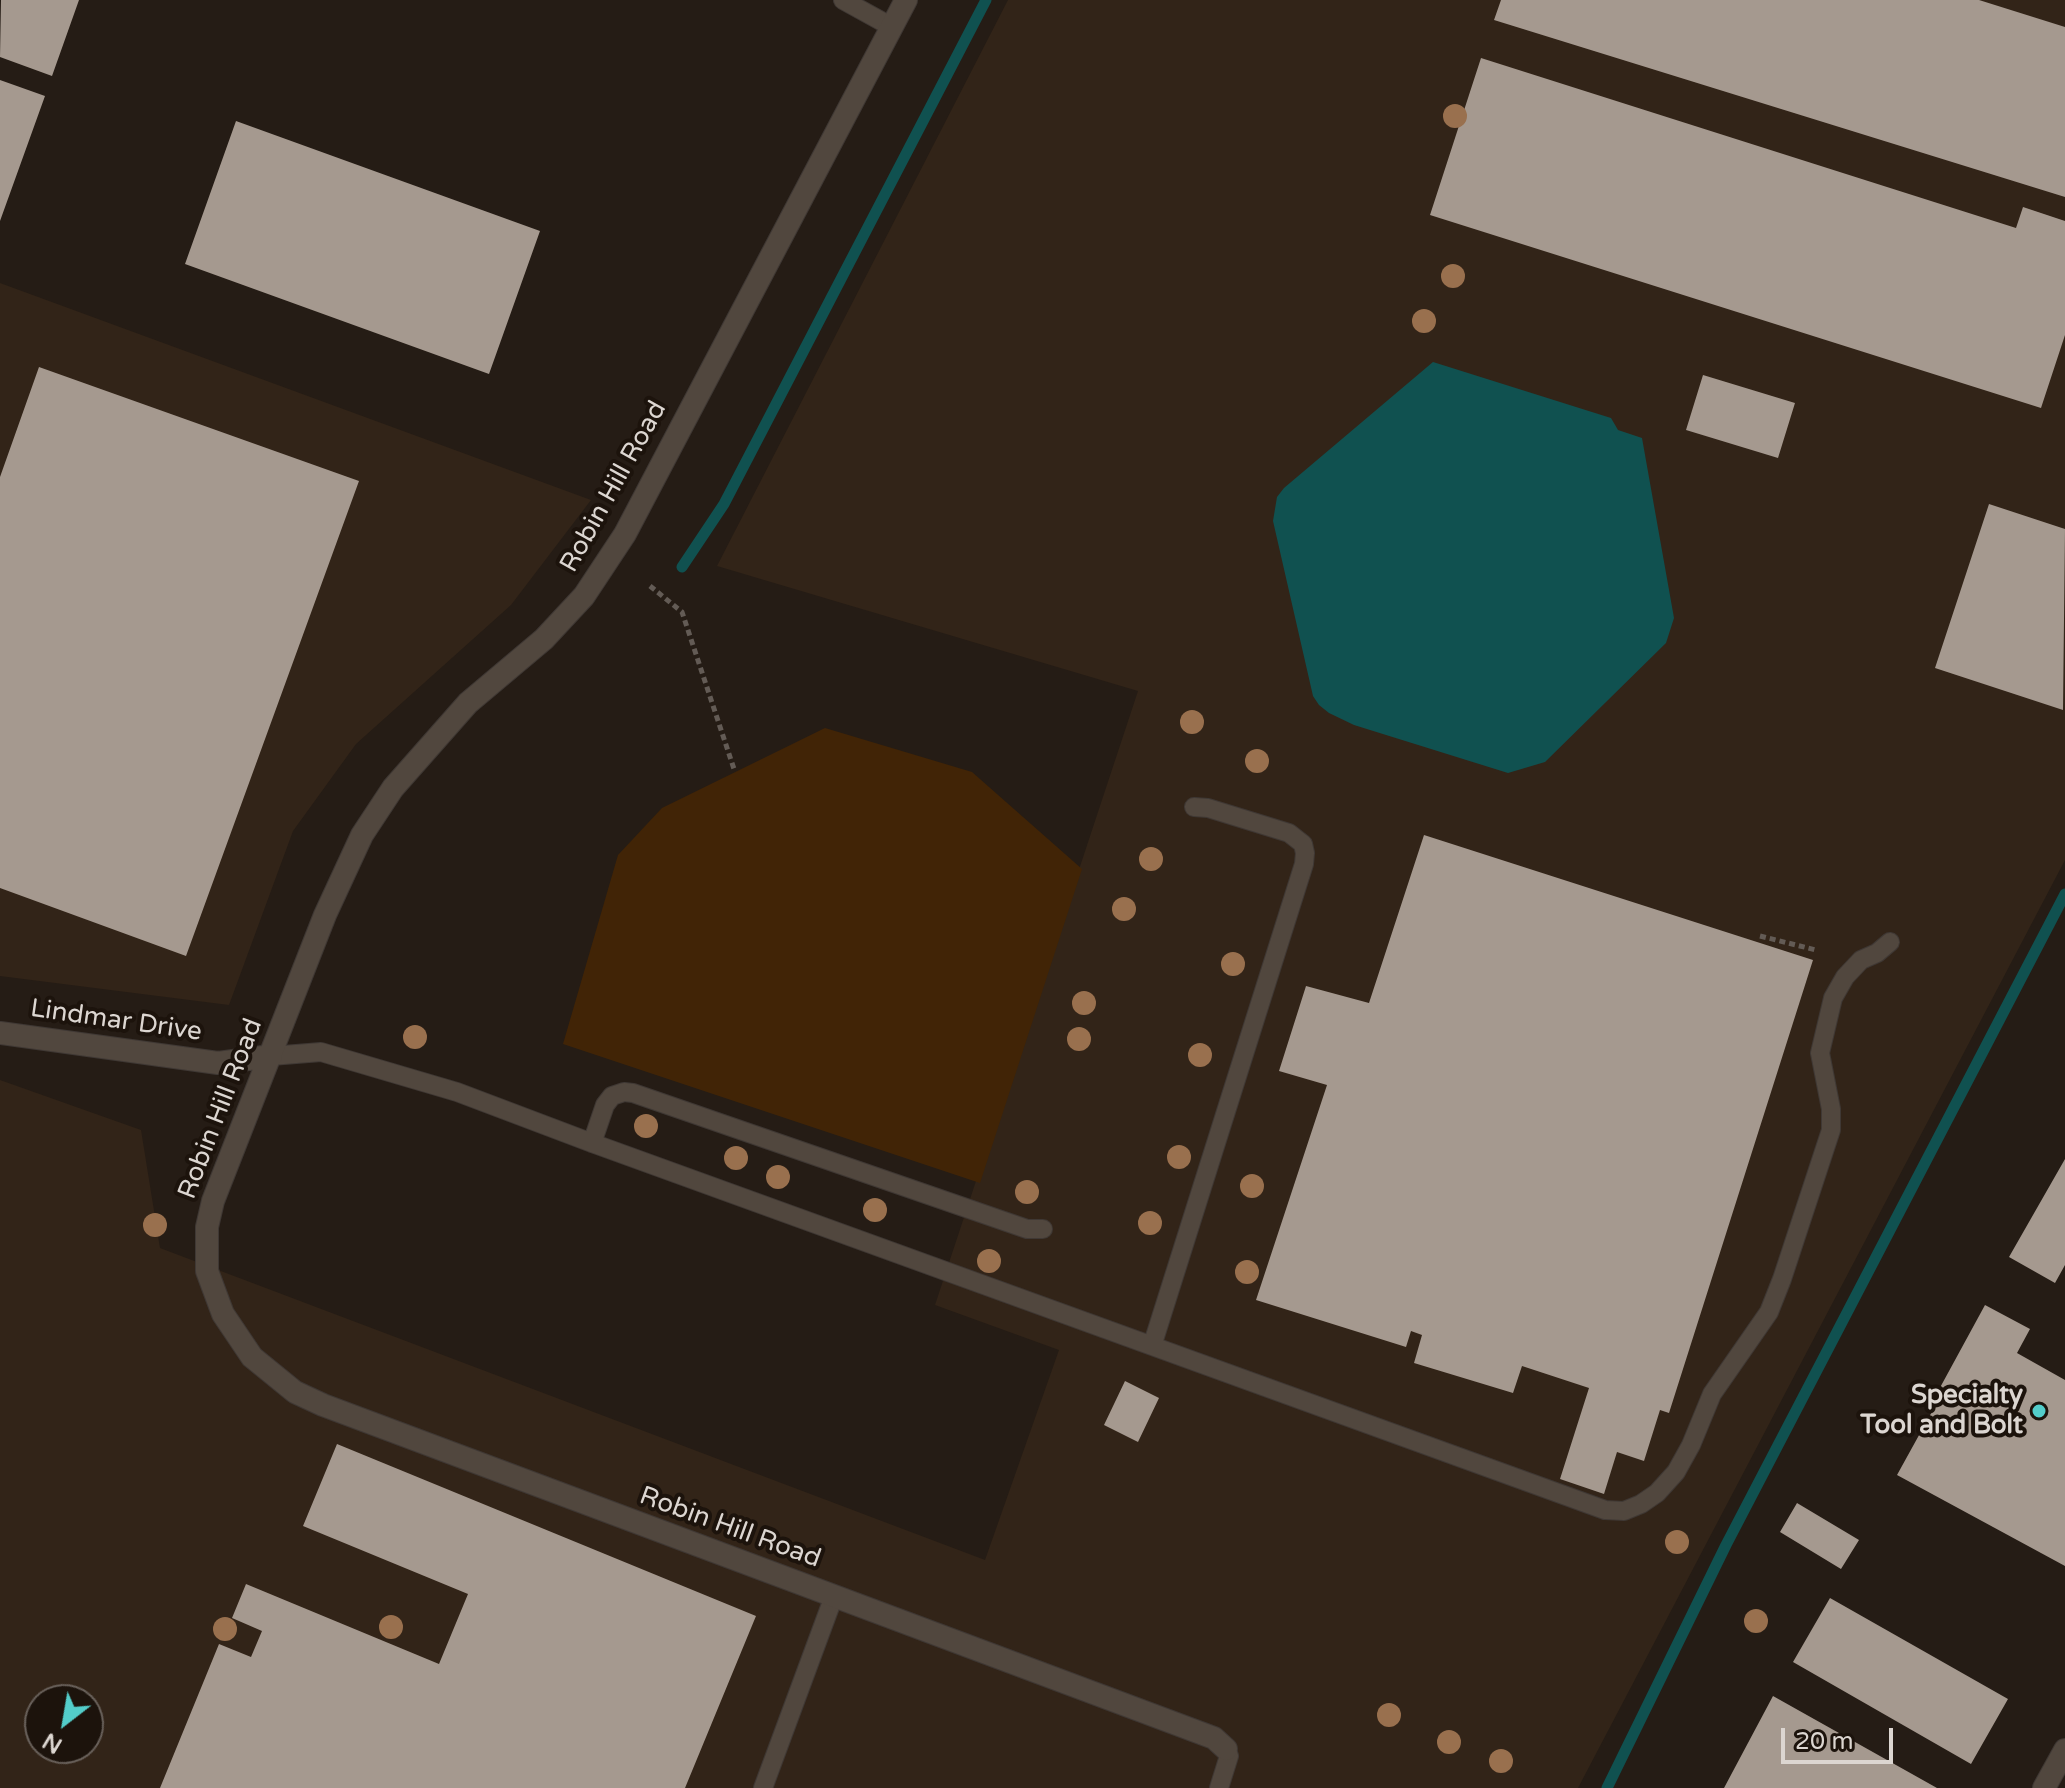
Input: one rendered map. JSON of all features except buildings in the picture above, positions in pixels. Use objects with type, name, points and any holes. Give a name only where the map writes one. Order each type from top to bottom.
[{"type":"street","name":"Robin Hill Road","points":[[906,0],[625,534],[584,596],[544,639],[468,703],[393,788],[362,835],[325,915],[213,1201],[205,1249],[207,1271],[223,1314],[236,1337],[261,1366],[295,1392],[1214,1738],[1226,1749]]},
{"type":"street","name":"Lindmar Drive","points":[[0,1033],[218,1063],[271,1056]]},
{"type":"street","points":[[2044,1788],[2065,1750]]},
{"type":"lane","points":[[843,0],[892,27]]},
{"type":"lane","points":[[1152,1346],[1305,853],[1303,844],[1289,833],[1208,808],[1194,807]]},
{"type":"lane","points":[[271,1056],[321,1052],[457,1092],[1605,1510],[1624,1511],[1657,1493],[1676,1472],[1712,1394],[1769,1312],[1831,1130],[1831,1109],[1820,1053],[1833,998],[1845,977],[1861,960],[1877,953],[1890,942]]},
{"type":"lane","points":[[592,1143],[605,1105],[612,1096],[633,1093],[1027,1229],[1043,1229]]},
{"type":"lane","points":[[763,1788],[834,1596]]},
{"type":"lane","points":[[1219,1788],[1229,1756],[1226,1749]]},
{"type":"path","points":[[650,586],[682,612],[735,772]]},
{"type":"path","points":[[1760,936],[1816,950]]},
{"type":"shaded area","points":[[1008,0],[2065,0],[2065,860],[1578,1788],[0,1788],[0,1080],[141,1130],[160,1248],[985,1560],[1059,1350],[935,1305],[1138,691],[717,566]]},
{"type":"shaded area","points":[[0,283],[591,500],[511,605],[356,744],[293,831],[229,1005],[0,976]]},
{"type":"shaded area","points":[[825,728],[972,772],[1082,869],[980,1183],[563,1044],[618,855],[662,808]]},
{"type":"water","points":[[1433,362],[1611,418],[1618,430],[1642,438],[1674,618],[1666,643],[1545,762],[1508,773],[1354,725],[1319,705],[1313,696],[1273,521],[1277,497],[1284,488]]},
{"type":"waterway","points":[[682,567],[724,504],[986,0]]},
{"type":"waterway","points":[[1607,1788],[1726,1545],[2065,894]]},
{"type":"place","name":"Specialty Tool and Bolt","points":[[2039,1411]]}]
